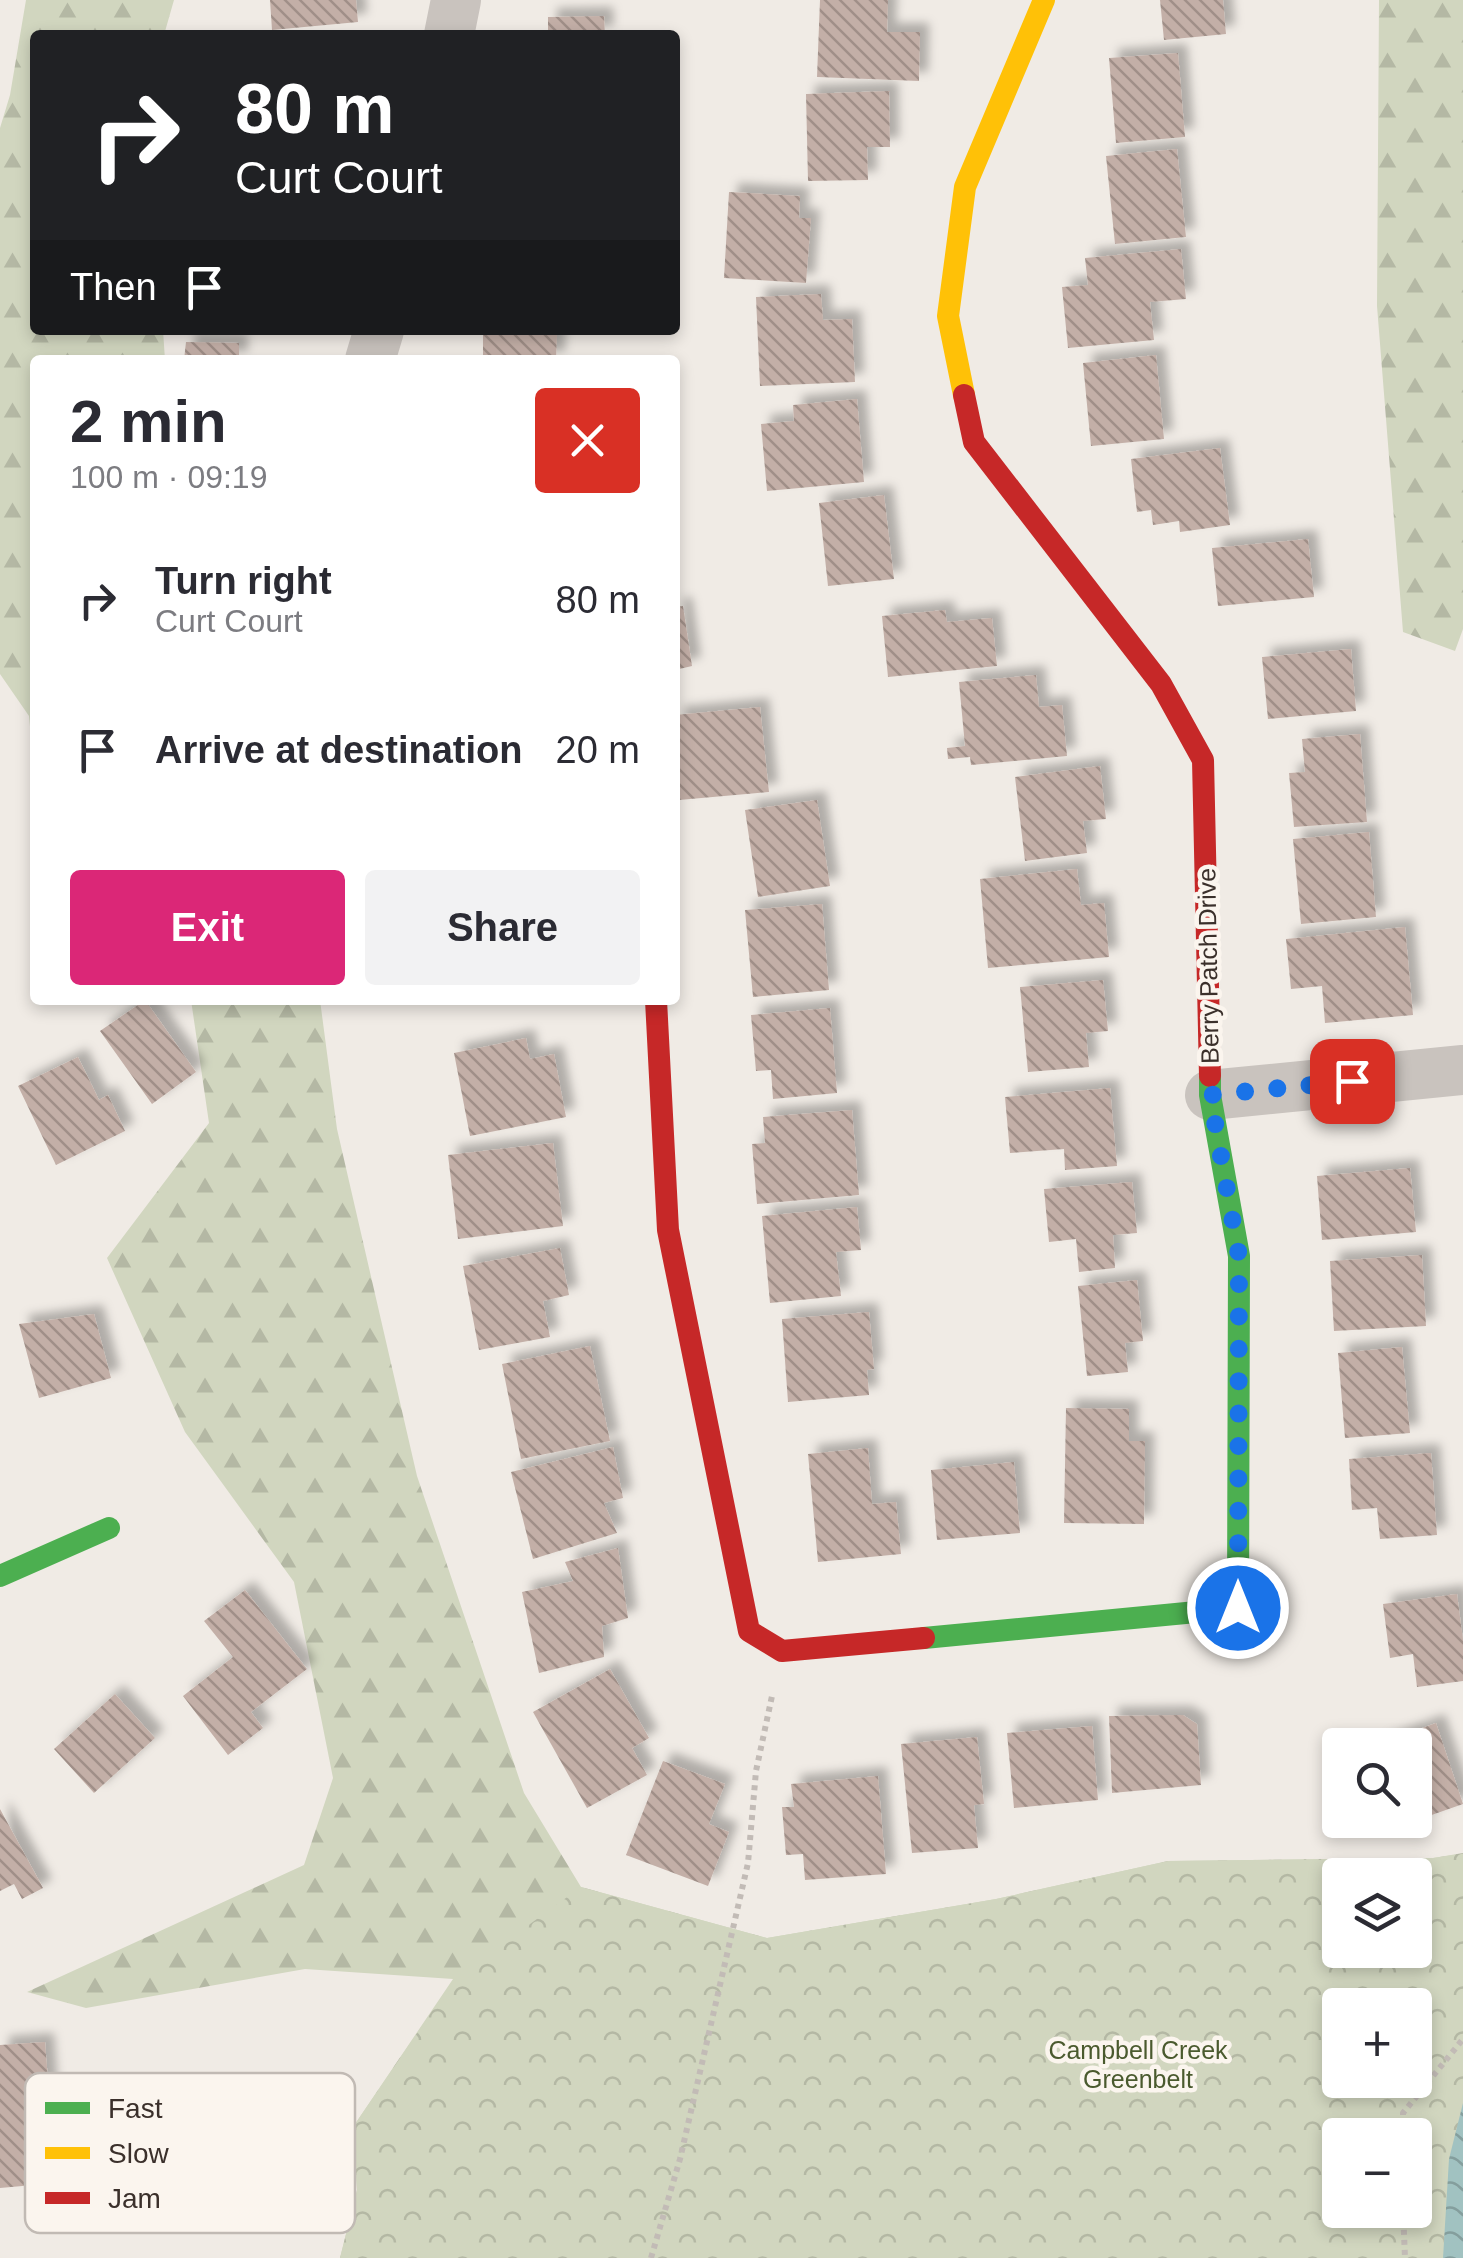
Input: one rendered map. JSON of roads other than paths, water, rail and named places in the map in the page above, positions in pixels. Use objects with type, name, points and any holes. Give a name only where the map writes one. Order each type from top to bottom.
[{"type":"street","points":[[450,30],[456,0]]},
{"type":"street","name":"Berry Patch Drive","points":[[656,1005],[668,1230],[750,1631],[782,1651],[1238,1608],[1239,1256],[1210,1095],[1203,760],[1161,684],[974,442],[948,316],[965,187],[1044,0]]},
{"type":"street","points":[[1210,1095],[1463,1070]]},
{"type":"street","points":[[0,1576],[108,1528]]},
{"type":"water","points":[[1463,2103],[1463,2258],[1443,2258],[1449,2159]]},
{"type":"park label","name":"Campbell Creek Greenbelt","points":[[1138,2064]]}]
